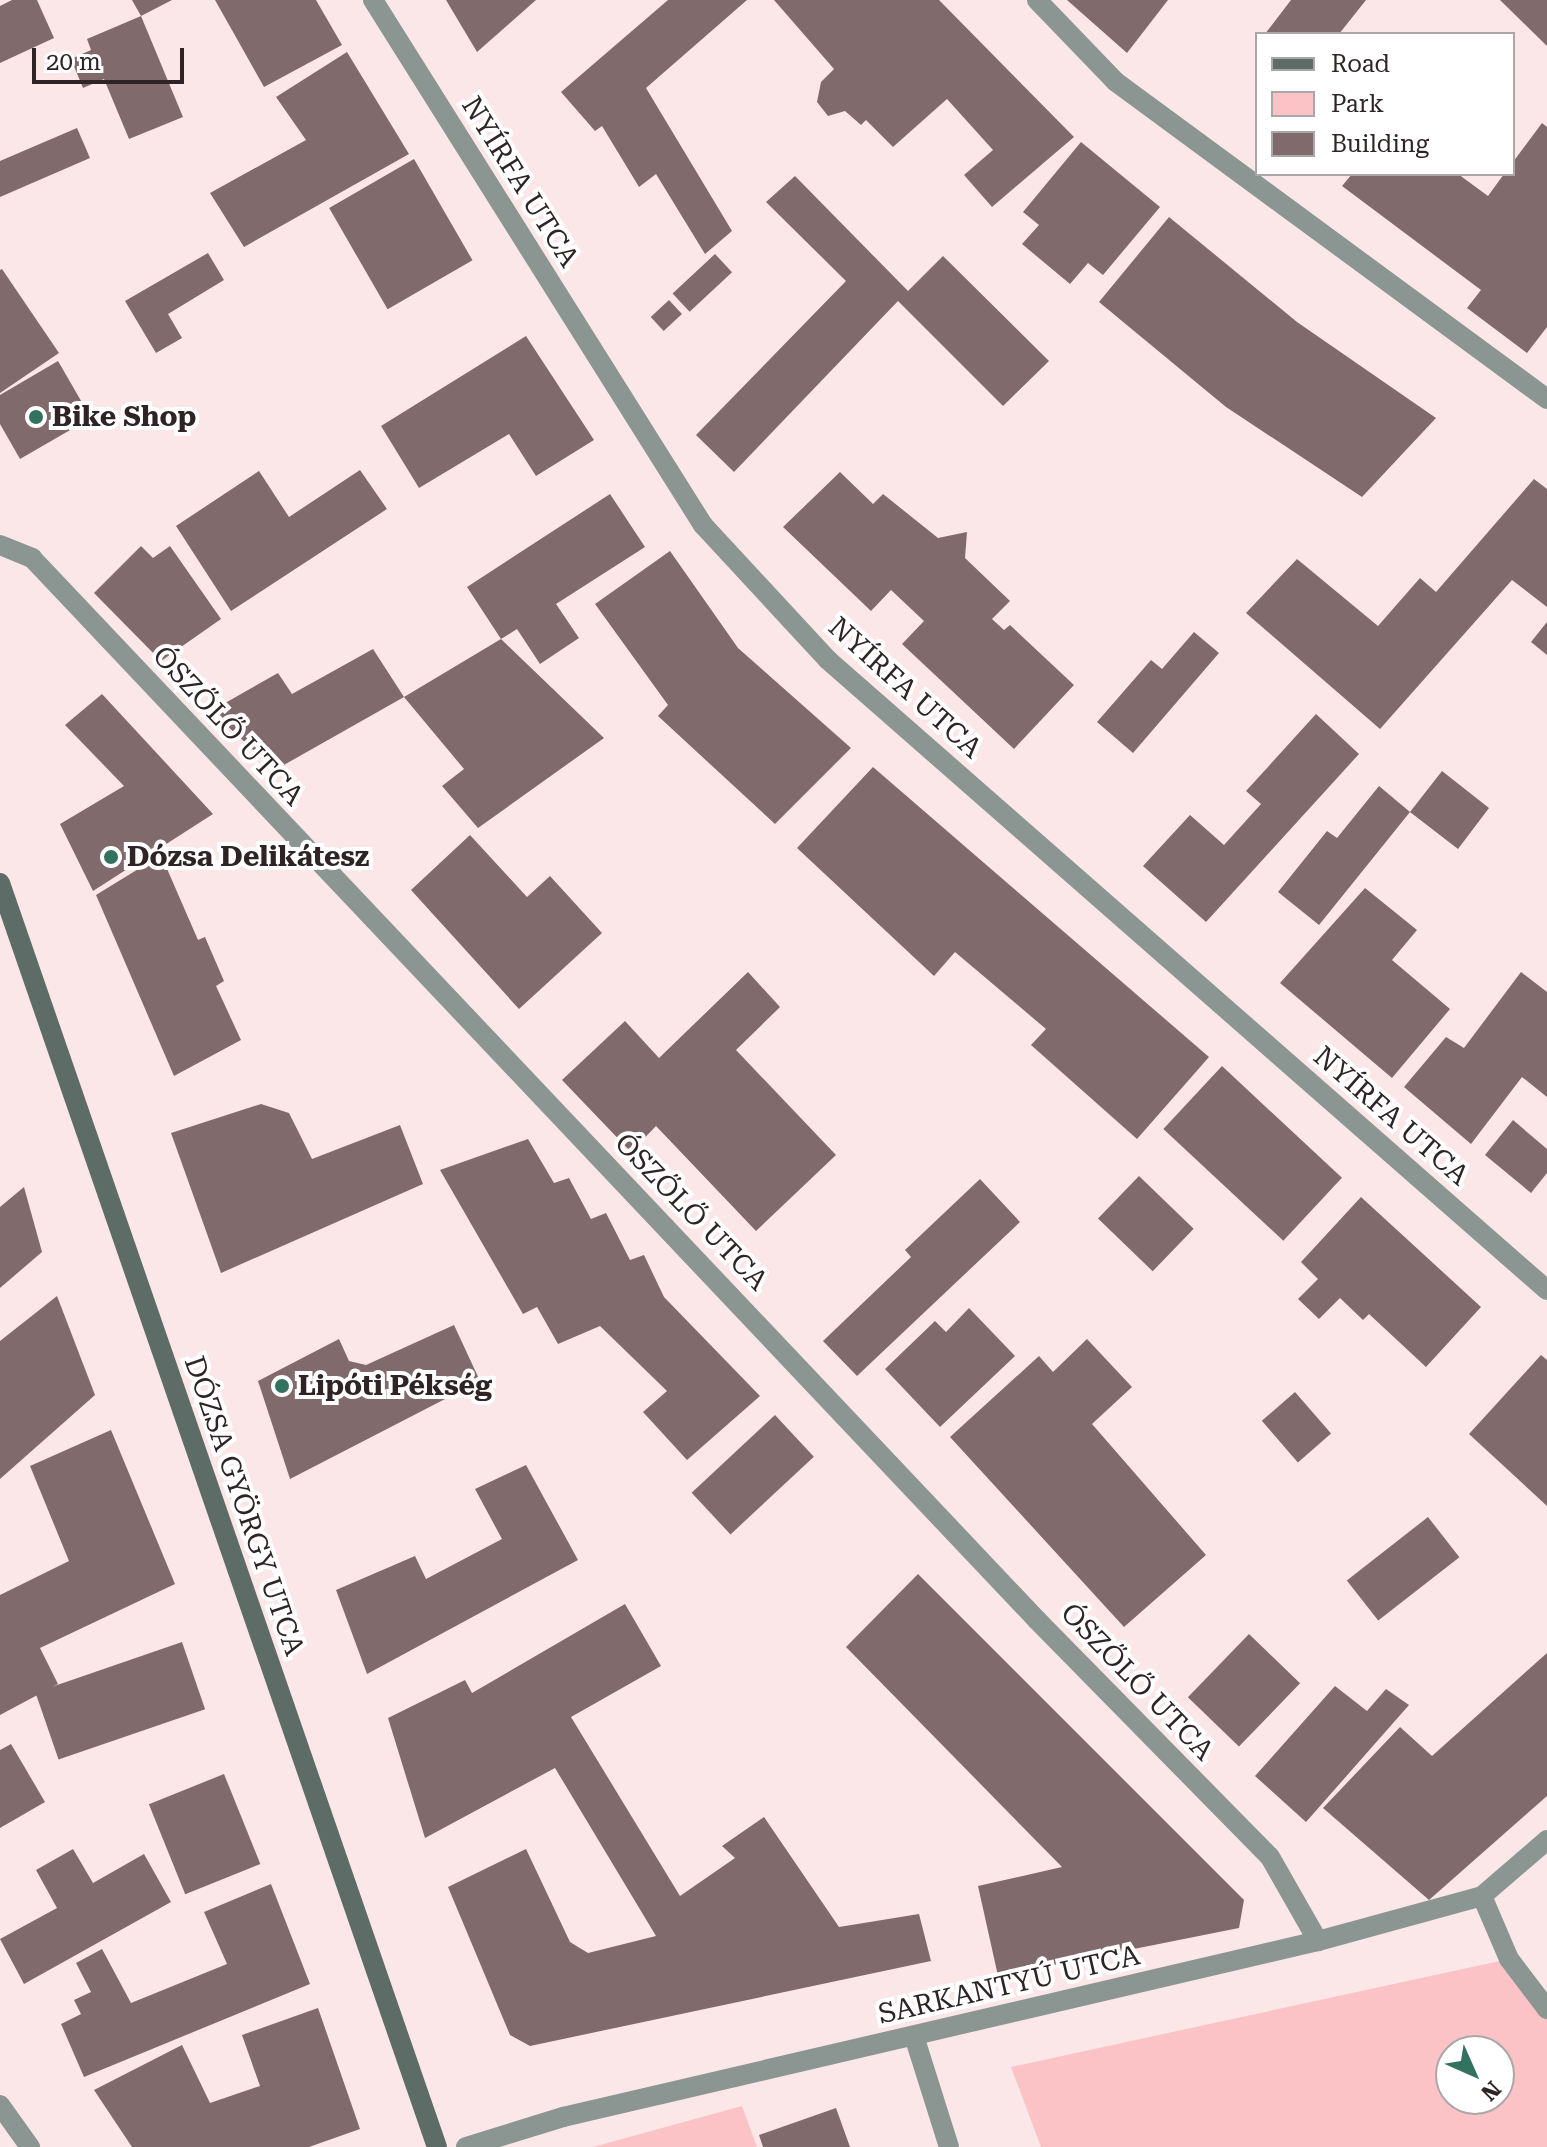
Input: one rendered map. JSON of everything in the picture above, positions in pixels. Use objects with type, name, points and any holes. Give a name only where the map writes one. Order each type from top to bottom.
[{"type":"street","name":"NYÍRFA UTCA","points":[[373,0],[703,525],[828,660],[1547,1290]]},
{"type":"street","points":[[1037,0],[1116,82],[1547,399]]},
{"type":"street","name":"ÓSZŐLŐ UTCA","points":[[0,545],[32,558],[1037,1620],[1270,1857],[1318,1941]]},
{"type":"street","name":"DÓZSA GYÖRGY UTCA","points":[[0,883],[437,2147]]},
{"type":"street","name":"SARKANTYÚ UTCA","points":[[466,2147],[563,2117],[1318,1941],[1482,1896],[1547,1840]]},
{"type":"street","points":[[1482,1896],[1509,1959],[1547,2009]]},
{"type":"street","points":[[914,2036],[949,2147]]},
{"type":"street","points":[[0,2105],[30,2147]]},
{"type":"green space","points":[[1509,1959],[1547,2009],[1547,2147],[1041,2147],[1011,2067]]},
{"type":"green space","points":[[742,2106],[757,2147],[593,2147]]},
{"type":"building","points":[[12,0],[37,0],[54,38],[0,63],[0,6]]},
{"type":"building","points":[[132,0],[172,0],[141,16]]},
{"type":"building","points":[[215,0],[316,0],[342,45],[264,87]]},
{"type":"building","points":[[446,0],[536,0],[477,52]]},
{"type":"building","points":[[668,0],[747,0],[646,88],[732,231],[705,254],[656,174],[639,187],[602,126],[595,131],[561,92]]},
{"type":"building","points":[[774,0],[939,0],[1074,137],[992,207],[964,175],[993,150],[947,99],[893,147],[866,120],[861,125],[845,111],[828,116],[817,102],[821,82],[834,69]]},
{"type":"building","points":[[1067,0],[1168,0],[1127,53]]},
{"type":"building","points":[[1291,0],[1366,0],[1341,32],[1267,32]]},
{"type":"building","points":[[1500,0],[1547,0],[1547,46]]},
{"type":"building","points":[[141,16],[183,117],[129,139],[104,79],[83,88],[71,59],[91,50],[87,39]]},
{"type":"building","points":[[347,52],[409,154],[244,247],[210,193],[306,140],[276,97]]},
{"type":"building","points":[[1542,123],[1547,127],[1547,327],[1527,353],[1467,308],[1481,290],[1342,186],[1350,176],[1461,176],[1488,196],[1503,176],[1515,176],[1515,159]]},
{"type":"building","points":[[77,128],[90,158],[0,197],[0,161]]},
{"type":"building","points":[[1081,142],[1160,207],[1103,275],[1088,263],[1070,284],[1022,244],[1039,225],[1023,212]]},
{"type":"building","points":[[414,159],[472,260],[388,309],[329,208]]},
{"type":"building","points":[[795,176],[908,291],[943,256],[1049,361],[1003,406],[898,301],[734,472],[696,435],[846,281],[766,202]]},
{"type":"building","points":[[1169,217],[1297,322],[1436,418],[1362,497],[1226,407],[1099,302]]},
{"type":"building","points":[[208,253],[224,280],[168,314],[182,338],[156,353],[125,301]]},
{"type":"building","points":[[715,254],[732,272],[690,312],[673,294]]},
{"type":"building","points":[[0,270],[59,353],[0,393]]},
{"type":"building","points":[[669,300],[682,314],[664,331],[651,317]]},
{"type":"building","points":[[526,336],[594,440],[536,476],[509,434],[419,488],[381,426]]},
{"type":"building","points":[[58,361],[91,418],[20,459],[0,424],[0,395]]},
{"type":"building","points":[[360,470],[387,509],[231,611],[176,526],[259,471],[289,517]]},
{"type":"building","points":[[840,472],[873,504],[883,494],[938,538],[967,532],[965,558],[1010,601],[992,619],[1004,630],[1010,625],[1074,685],[1014,749],[902,644],[924,621],[891,590],[871,611],[783,527]]},
{"type":"building","points":[[1534,479],[1547,489],[1547,607],[1512,580],[1380,729],[1246,613],[1297,559],[1378,626],[1420,578],[1436,592]]},
{"type":"building","points":[[610,494],[645,547],[556,604],[579,638],[540,664],[517,629],[501,639],[467,587]]},
{"type":"building","points":[[141,546],[153,558],[170,546],[221,619],[161,661],[94,593]]},
{"type":"building","points":[[670,551],[738,648],[851,748],[775,824],[658,716],[668,705],[595,604]]},
{"type":"building","points":[[1547,622],[1547,655],[1531,642]]},
{"type":"building","points":[[1194,632],[1219,653],[1133,753],[1097,722],[1151,660],[1162,669]]},
{"type":"building","points":[[501,639],[604,738],[478,828],[442,786],[464,769],[404,697]]},
{"type":"building","points":[[373,649],[404,697],[275,770],[211,711],[278,673],[292,694]]},
{"type":"building","name":"Dózsa Delikátesz","points":[[102,694],[213,814],[93,891],[60,824],[124,786],[65,725]]},
{"type":"building","points":[[1316,714],[1359,754],[1206,922],[1143,866],[1190,815],[1224,845],[1261,804],[1246,791]]},
{"type":"building","points":[[873,767],[1209,1057],[1137,1139],[1031,1045],[1046,1029],[955,952],[934,976],[797,848]]},
{"type":"building","points":[[1442,771],[1489,808],[1458,849],[1410,812]]},
{"type":"building","points":[[1379,786],[1410,812],[1319,925],[1278,892],[1327,831],[1337,838]]},
{"type":"building","points":[[470,835],[527,897],[550,876],[602,933],[519,1009],[411,890]]},
{"type":"building","points":[[161,855],[198,940],[205,937],[224,981],[216,986],[241,1040],[174,1076],[96,895]]},
{"type":"building","points":[[1365,888],[1417,930],[1392,960],[1450,1009],[1392,1078],[1280,983]]},
{"type":"building","points":[[748,972],[780,1007],[736,1050],[836,1155],[756,1231],[656,1126],[631,1152],[562,1080],[625,1021],[659,1058]]},
{"type":"building","points":[[1521,972],[1547,992],[1547,1097],[1522,1077],[1471,1144],[1404,1087],[1446,1037],[1464,1048]]},
{"type":"building","points":[[1222,1066],[1342,1178],[1283,1241],[1163,1129]]},
{"type":"building","points":[[261,1104],[289,1113],[312,1159],[400,1125],[423,1184],[221,1273],[171,1133]]},
{"type":"building","points":[[1513,1120],[1547,1149],[1547,1173],[1531,1193],[1485,1155]]},
{"type":"building","points":[[528,1139],[554,1183],[569,1178],[591,1219],[606,1213],[630,1260],[644,1255],[664,1297],[760,1396],[687,1460],[643,1412],[667,1391],[600,1326],[558,1344],[537,1307],[523,1314],[440,1170]]},
{"type":"building","points":[[1139,1176],[1194,1229],[1153,1271],[1098,1218]]},
{"type":"building","points":[[980,1179],[1020,1222],[857,1376],[823,1341],[911,1257],[905,1250]]},
{"type":"building","points":[[24,1187],[42,1252],[0,1288],[0,1207]]},
{"type":"building","points":[[1361,1197],[1481,1307],[1426,1367],[1369,1314],[1363,1320],[1340,1298],[1319,1319],[1298,1299],[1318,1279],[1301,1262]]},
{"type":"building","points":[[57,1296],[95,1395],[0,1479],[0,1341]]},
{"type":"building","points":[[969,1308],[1015,1356],[940,1427],[885,1369],[935,1321],[946,1332]]},
{"type":"building","points":[[454,1325],[480,1381],[290,1479],[258,1381],[339,1339],[349,1361],[366,1365]]},
{"type":"building","points":[[1087,1339],[1132,1387],[1092,1424],[1206,1555],[1124,1627],[950,1437],[1039,1356],[1053,1372]]},
{"type":"building","points":[[1541,1355],[1547,1360],[1547,1506],[1469,1434]]},
{"type":"building","points":[[1295,1392],[1331,1434],[1298,1462],[1262,1421]]},
{"type":"building","points":[[775,1415],[814,1457],[730,1534],[692,1493]]},
{"type":"building","points":[[111,1430],[175,1584],[40,1648],[58,1684],[0,1715],[0,1595],[69,1561],[30,1466]]},
{"type":"building","points":[[526,1465],[578,1560],[367,1674],[336,1590],[415,1556],[426,1579],[502,1539],[475,1489]]},
{"type":"building","points":[[1428,1517],[1459,1557],[1378,1621],[1347,1580]]},
{"type":"building","points":[[918,1574],[1244,1900],[1239,1928],[998,1976],[978,1886],[1062,1867],[846,1647]]},
{"type":"building","points":[[625,1604],[661,1666],[571,1717],[680,1896],[735,1858],[722,1846],[764,1817],[839,1927],[919,1914],[931,1961],[530,2046],[510,2035],[448,1887],[526,1849],[570,1942],[588,1953],[656,1936],[555,1768],[425,1838],[388,1718],[465,1680],[472,1693]]},
{"type":"building","points":[[1249,1634],[1300,1683],[1239,1747],[1188,1697]]},
{"type":"building","points":[[182,1642],[205,1709],[59,1760],[35,1692]]},
{"type":"building","points":[[1547,1653],[1547,1796],[1429,1900],[1323,1808],[1400,1727],[1432,1756]]},
{"type":"building","points":[[1335,1686],[1367,1711],[1386,1689],[1409,1705],[1306,1822],[1255,1776]]},
{"type":"building","points":[[11,1744],[45,1802],[0,1828],[0,1750]]},
{"type":"building","points":[[224,1774],[260,1864],[185,1894],[149,1804]]},
{"type":"building","points":[[73,1849],[93,1883],[144,1854],[171,1902],[24,1984],[0,1939],[57,1908],[36,1870]]},
{"type":"building","points":[[271,1884],[310,1984],[84,2077],[61,2024],[81,2014],[74,2000],[91,1992],[76,1963],[102,1949],[131,2003],[227,1964],[204,1912]]},
{"type":"building","points":[[318,2008],[360,2129],[309,2147],[132,2147],[94,2090],[182,2045],[210,2103],[260,2086],[242,2035]]},
{"type":"building","points":[[836,2108],[850,2147],[763,2147],[759,2135]]},
{"type":"place","name":"Bike Shop","points":[[36,417]]},
{"type":"place","name":"Dózsa Delikátesz","points":[[111,857]]},
{"type":"place","name":"Lipóti Pékség","points":[[282,1386]]}]
